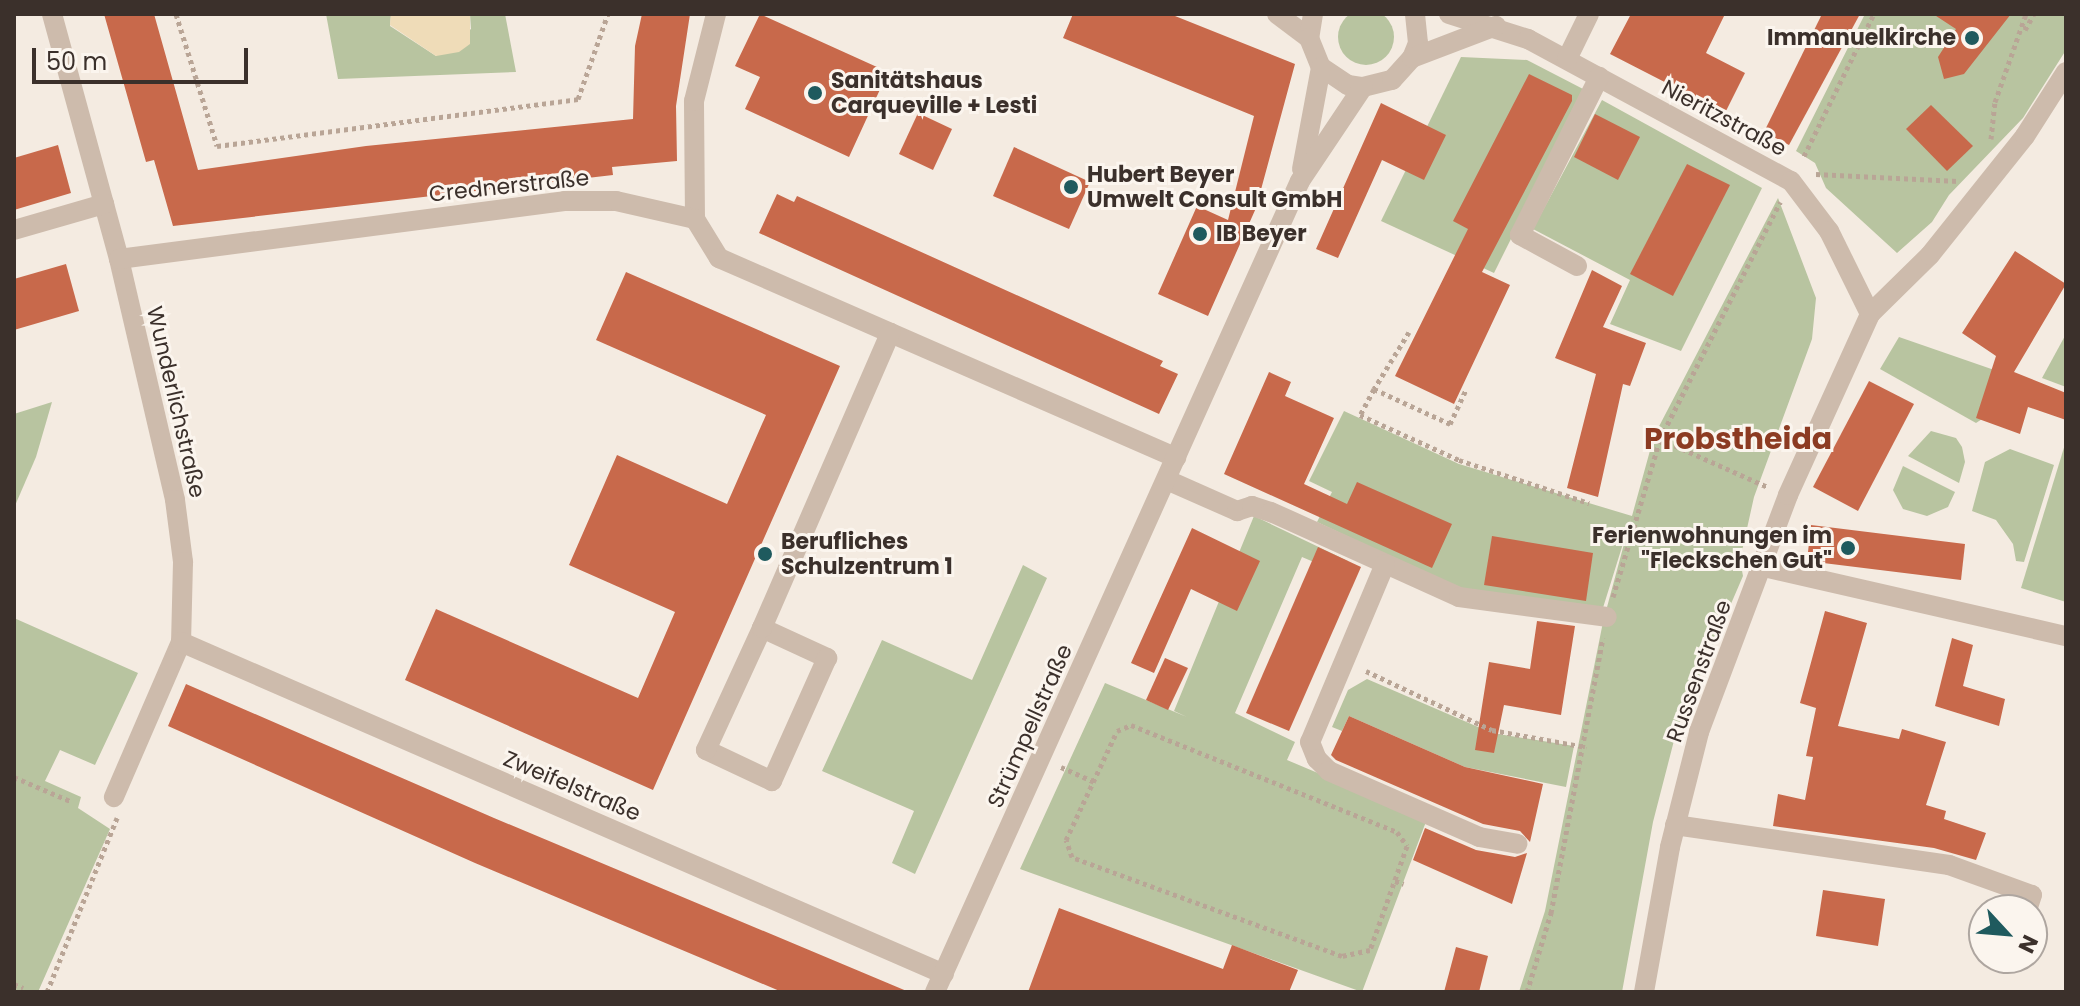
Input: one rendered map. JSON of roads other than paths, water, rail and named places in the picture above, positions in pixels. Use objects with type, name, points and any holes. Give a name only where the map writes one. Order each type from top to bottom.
[{"type":"street","name":"Wunderlichstraße","points":[[52,14],[119,259],[175,500],[183,562],[181,642],[114,797]]},
{"type":"street","points":[[716,14],[694,101],[695,219],[719,258],[1176,458]]},
{"type":"street","points":[[1277,14],[1309,38],[1321,67],[1348,85],[1363,87],[1392,80],[1412,58],[1418,43],[1415,14]]},
{"type":"street","points":[[1309,38],[1313,14]]},
{"type":"street","name":"Nieritzstraße","points":[[1449,14],[1496,26],[1567,59],[1791,181],[1829,231],[1870,314]]},
{"type":"street","points":[[1567,59],[1589,14]]},
{"type":"street","points":[[1412,58],[1496,26]]},
{"type":"street","name":"Strümpellstraße","points":[[1300,181],[1321,67]]},
{"type":"street","name":"Russenstraße","points":[[1644,992],[1675,825],[1699,732],[1764,567],[1788,495],[1870,314],[1930,255],[1994,175],[2066,72]]},
{"type":"street","points":[[1577,266],[1520,235],[1599,77]]},
{"type":"street","name":"Strümpellstraße","points":[[940,983],[1300,181],[1363,87]]},
{"type":"street","name":"Crednerstraße","points":[[119,259],[564,201],[616,201],[695,219]]},
{"type":"street","points":[[14,230],[104,204]]},
{"type":"street","points":[[762,628],[827,658],[772,781],[706,750],[890,333]]},
{"type":"street","points":[[1167,480],[1237,511],[1252,506],[1271,512],[1459,597],[1607,617]]},
{"type":"street","points":[[1385,564],[1310,742],[1329,771],[1479,837],[1517,844]]},
{"type":"street","points":[[1764,567],[2066,636]]},
{"type":"street","name":"Zweifelstraße","points":[[181,642],[940,983]]},
{"type":"street","points":[[1675,825],[1949,865],[2029,894]]},
{"type":"place","name":"Immanuelkirche","points":[[1972,38]]},
{"type":"place","name":"Sanitätshaus Carqueville + Lesti","points":[[815,93]]},
{"type":"place","name":"Hubert Beyer Umwelt Consult GmbH","points":[[1071,187]]},
{"type":"place","name":"IB Beyer","points":[[1200,234]]},
{"type":"place","name":"Ferienwohnungen im \"Fleckschen Gut\"","points":[[1848,548]]},
{"type":"place","name":"Berufliches Schulzentrum 1","points":[[765,554]]},
{"type":"district","name":"Probstheida","points":[[1738,439]]}]
